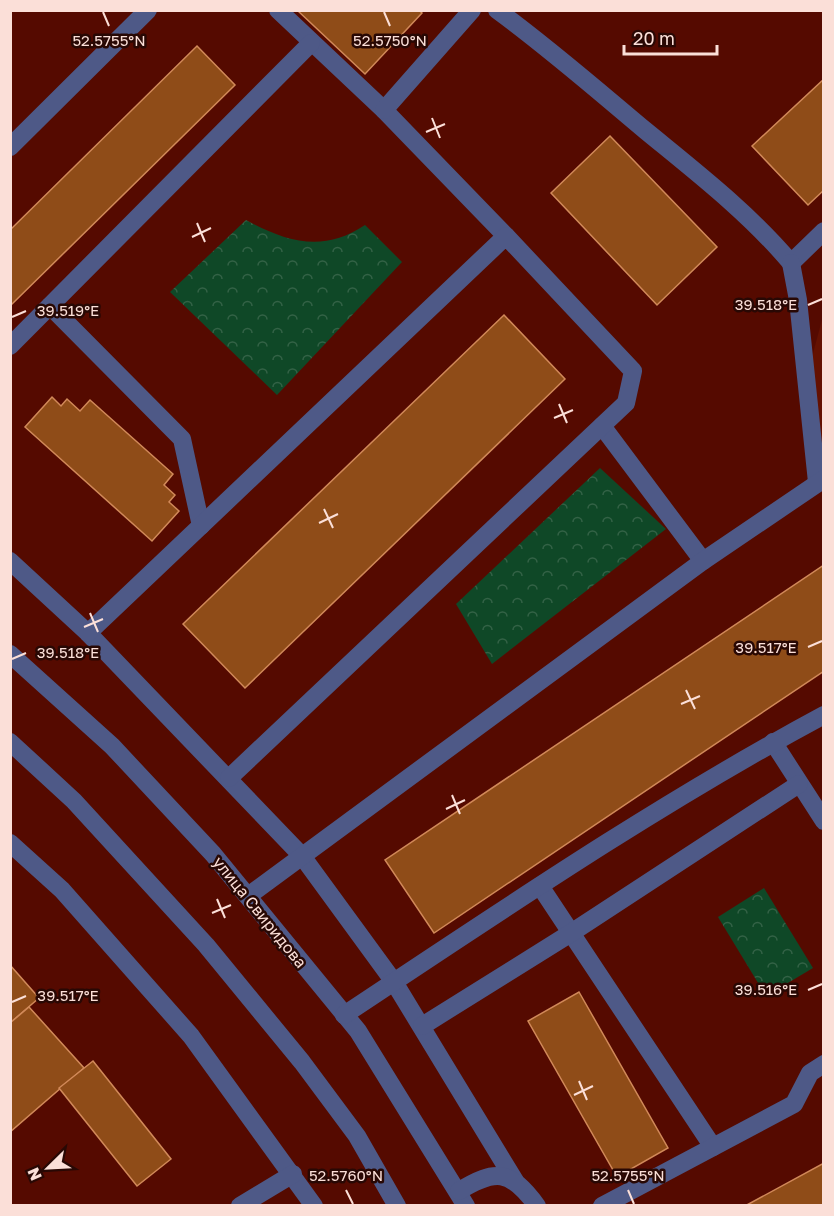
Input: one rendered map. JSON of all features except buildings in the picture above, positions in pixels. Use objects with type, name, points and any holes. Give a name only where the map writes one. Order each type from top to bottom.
[{"type":"street","points":[[10,147],[148,10]]},
{"type":"street","points":[[229,778],[626,403],[633,371],[384,111],[278,10]]},
{"type":"street","points":[[384,111],[472,10]]},
{"type":"street","points":[[248,896],[703,561],[820,481],[798,300],[790,263],[771,240],[673,153],[532,35],[497,10]]},
{"type":"street","points":[[10,346],[311,42]]},
{"type":"street","points":[[790,263],[824,231]]},
{"type":"street","points":[[88,633],[506,236]]},
{"type":"street","points":[[50,306],[182,439],[201,526]]},
{"type":"street","points":[[602,426],[703,561]]},
{"type":"street","points":[[10,561],[88,633],[302,856],[394,982],[515,1181],[537,1206]]},
{"type":"street","name":"улица Свиридова","points":[[10,654],[112,746],[213,854],[248,896],[358,1031],[462,1198]]},
{"type":"street","points":[[344,1015],[540,886],[773,742],[824,715]]},
{"type":"street","points":[[10,742],[74,801],[206,945],[357,1136],[398,1206]]},
{"type":"street","points":[[773,742],[824,821]]},
{"type":"street","points":[[422,1026],[571,933],[799,784]]},
{"type":"street","points":[[10,843],[62,890],[191,1036],[314,1206]]},
{"type":"street","points":[[540,886],[713,1147]]},
{"type":"street","points":[[602,1206],[794,1104],[810,1073],[824,1064]]},
{"type":"street","points":[[240,1206],[293,1174]]},
{"type":"street","points":[[462,1198],[484,1176],[499,1175],[515,1181]]},
{"type":"shaded area","points":[[823,316],[823,445],[819,443],[812,357]]},
{"type":"green space","points":[[246,220],[290,239],[320,242],[350,234],[365,225],[402,262],[277,395],[170,292]]},
{"type":"green space","points":[[600,468],[666,529],[492,664],[456,604]]},
{"type":"green space","points":[[764,888],[813,968],[766,996],[718,917]]}]
